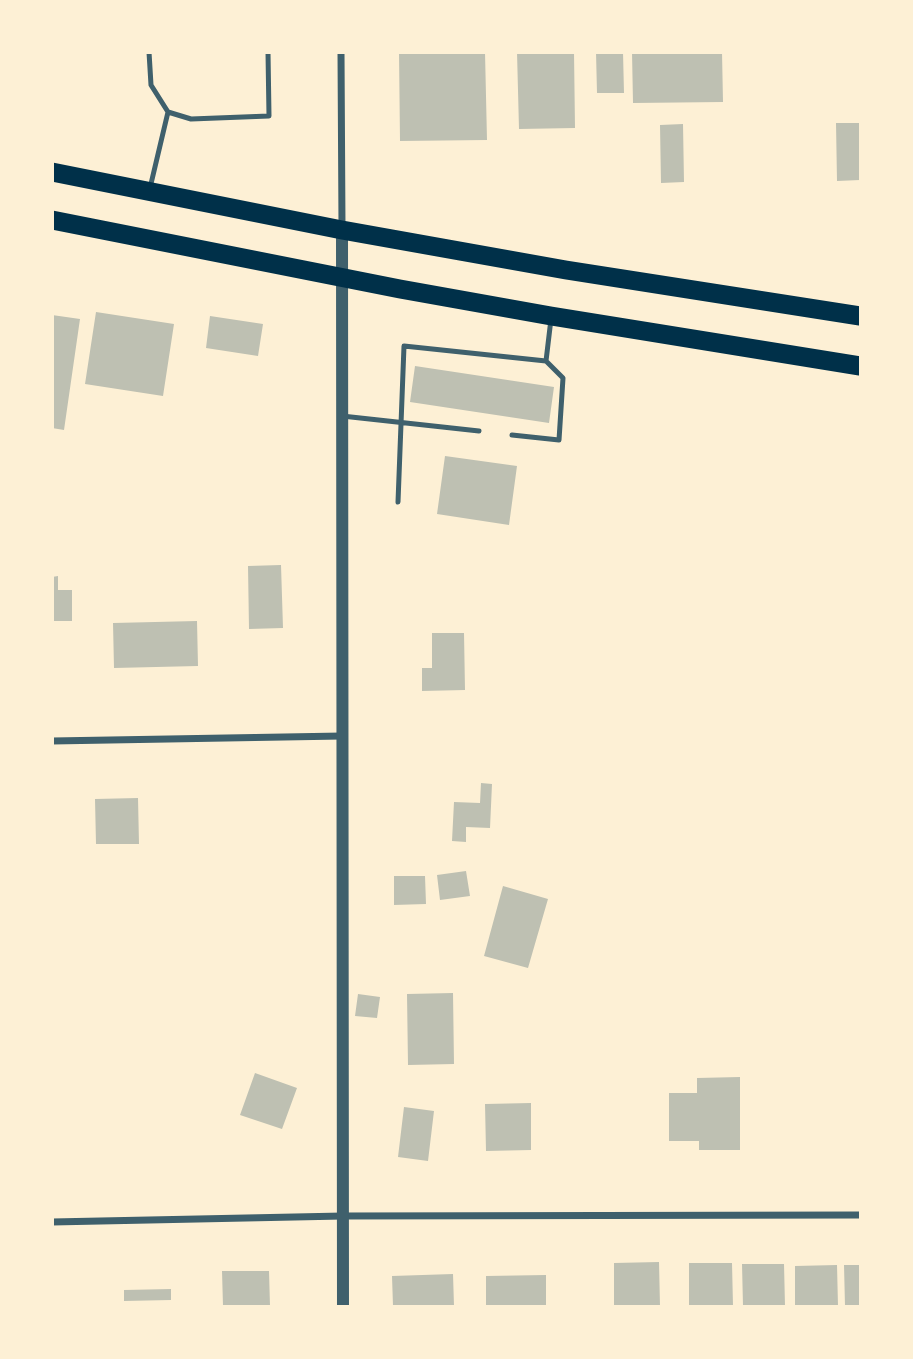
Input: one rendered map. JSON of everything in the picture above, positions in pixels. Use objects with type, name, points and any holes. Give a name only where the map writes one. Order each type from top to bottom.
[{"type":"highway","points":[[52,172],[342,230],[566,270],[860,316]]},
{"type":"highway","points":[[52,220],[400,289],[860,366]]},
{"type":"street","points":[[341,52],[343,1307]]},
{"type":"street","points":[[52,741],[342,736]]},
{"type":"street","points":[[52,1222],[343,1216],[860,1215]]},
{"type":"lane","points":[[149,52],[150,85],[168,112],[191,119],[270,116],[268,52]]},
{"type":"lane","points":[[149,191],[168,112]]},
{"type":"lane","points":[[546,361],[551,316]]},
{"type":"lane","points":[[398,502],[404,346],[546,361],[563,378],[559,440],[512,435]]},
{"type":"lane","points":[[342,416],[479,431]]},
{"type":"building","points":[[399,52],[485,52],[487,140],[400,141]]},
{"type":"building","points":[[517,52],[574,52],[575,128],[519,129]]},
{"type":"building","points":[[596,52],[623,52],[624,93],[597,93]]},
{"type":"building","points":[[632,52],[722,52],[723,102],[633,103]]},
{"type":"building","points":[[836,123],[860,123],[860,180],[837,181]]},
{"type":"building","points":[[683,124],[684,182],[661,183],[660,125]]},
{"type":"building","points":[[96,312],[174,324],[163,396],[85,384]]},
{"type":"building","points":[[52,315],[80,319],[64,430],[52,428]]},
{"type":"building","points":[[210,316],[263,324],[258,356],[206,348]]},
{"type":"building","points":[[415,366],[554,387],[549,423],[410,402]]},
{"type":"building","points":[[445,456],[517,466],[509,525],[437,514]]},
{"type":"building","points":[[281,565],[283,628],[249,629],[248,566]]},
{"type":"building","points":[[58,576],[58,590],[72,590],[72,621],[52,621],[52,577]]},
{"type":"building","points":[[197,621],[198,666],[114,668],[113,623]]},
{"type":"building","points":[[432,633],[464,633],[465,690],[422,691],[422,668],[432,668]]},
{"type":"building","points":[[481,783],[492,784],[490,828],[466,827],[466,842],[452,841],[454,802],[480,803]]},
{"type":"building","points":[[138,798],[139,844],[96,844],[95,799]]},
{"type":"building","points":[[466,871],[470,896],[440,900],[437,875]]},
{"type":"building","points":[[394,876],[425,876],[426,904],[394,905]]},
{"type":"building","points":[[503,886],[548,899],[528,968],[484,956]]},
{"type":"building","points":[[453,993],[454,1064],[408,1065],[407,994]]},
{"type":"building","points":[[358,994],[380,997],[377,1018],[355,1016]]},
{"type":"building","points":[[255,1073],[297,1088],[282,1129],[240,1115]]},
{"type":"building","points":[[740,1077],[740,1150],[699,1150],[699,1141],[669,1141],[669,1093],[697,1093],[697,1078]]},
{"type":"building","points":[[531,1103],[531,1150],[486,1151],[485,1104]]},
{"type":"building","points":[[404,1107],[434,1111],[428,1161],[398,1157]]},
{"type":"building","points":[[659,1262],[660,1306],[614,1306],[614,1263]]},
{"type":"building","points":[[689,1263],[732,1263],[733,1306],[689,1306]]},
{"type":"building","points":[[742,1264],[784,1264],[785,1306],[743,1306]]},
{"type":"building","points":[[837,1265],[838,1306],[795,1306],[795,1266]]},
{"type":"building","points":[[844,1265],[860,1265],[860,1306],[845,1306]]},
{"type":"building","points":[[222,1271],[269,1271],[270,1306],[223,1306]]},
{"type":"building","points":[[453,1274],[454,1306],[393,1306],[392,1276]]},
{"type":"building","points":[[546,1275],[546,1306],[486,1306],[486,1276]]},
{"type":"building","points":[[171,1289],[171,1300],[124,1301],[124,1290]]}]
